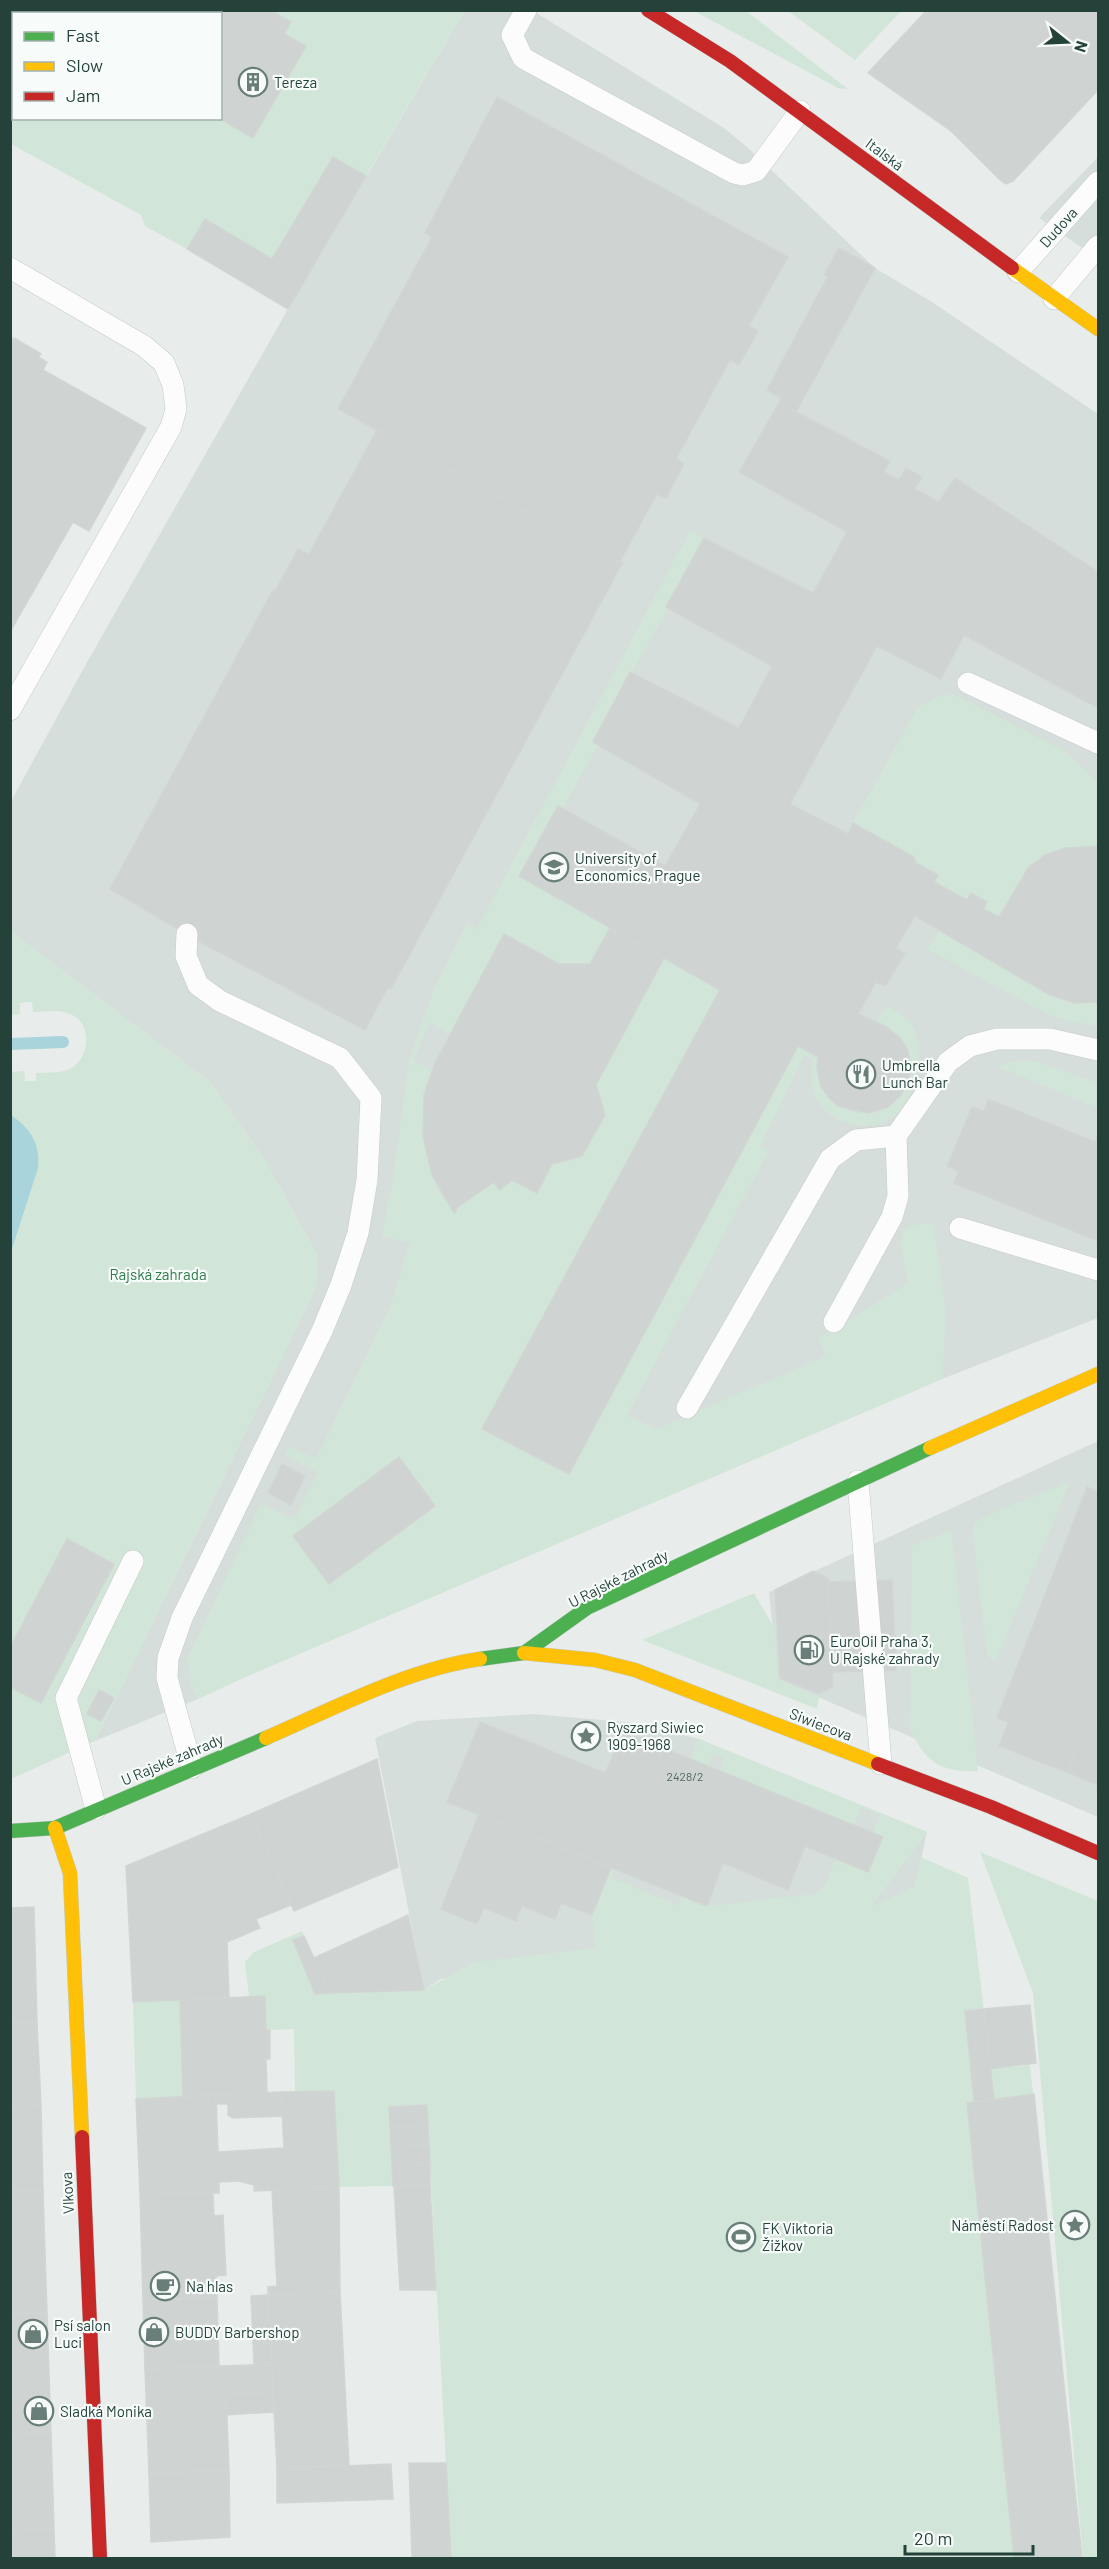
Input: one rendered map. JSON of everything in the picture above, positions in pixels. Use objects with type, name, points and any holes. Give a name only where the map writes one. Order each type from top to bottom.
[{"type":"street","name":"Italská","points":[[648,10],[730,61],[1054,299],[1098,328]]},
{"type":"street","name":"U Rajské zahrady","points":[[10,1831],[56,1828],[402,1680],[464,1661],[524,1653],[587,1608],[858,1481],[1098,1374]]},
{"type":"street","name":"Siwiecova","points":[[524,1653],[595,1660],[636,1670],[881,1764],[1098,1853]]},
{"type":"street","name":"Vlkova","points":[[56,1828],[70,1873],[100,2559]]},
{"type":"lane","points":[[526,10],[512,35],[524,58],[734,173],[743,175],[756,171],[800,111]]},
{"type":"lane","name":"Dudova","points":[[1017,272],[1098,182]]},
{"type":"lane","points":[[1054,299],[1098,246]]},
{"type":"lane","points":[[10,268],[144,346],[164,363],[173,385],[176,409],[171,428],[10,710]]},
{"type":"lane","points":[[968,683],[1098,743]]},
{"type":"lane","points":[[187,934],[186,956],[198,985],[220,1001],[340,1058],[370,1098],[367,1180],[358,1233],[341,1285],[322,1331],[182,1618],[168,1658],[167,1678],[192,1768]]},
{"type":"lane","points":[[834,1322],[892,1217],[898,1196],[896,1136],[948,1062],[970,1046],[997,1039],[1050,1039],[1098,1050]]},
{"type":"lane","points":[[687,1408],[830,1159],[856,1140],[896,1136]]},
{"type":"lane","points":[[960,1228],[1098,1270]]},
{"type":"lane","points":[[858,1481],[881,1764]]},
{"type":"lane","points":[[96,1809],[66,1698],[133,1562]]},
{"type":"shaded area","name":"University of Economics, Prague","points":[[464,11],[533,11],[724,128],[875,268],[932,302],[1098,414],[1098,1318],[942,1379],[198,1699],[95,1741],[316,1287],[317,1255],[264,1160],[211,1083],[11,932],[10,803],[86,664],[288,309]]},
{"type":"shaded area","points":[[1098,157],[1098,259],[1039,218]]},
{"type":"shaded area","points":[[1098,1441],[1098,1817],[778,1680],[769,1592]]},
{"type":"shaded area","points":[[534,1714],[635,1723],[699,1739],[927,1832],[915,1887],[870,1908],[441,1979],[424,1990],[375,1738],[417,1721]]},
{"type":"green space","points":[[65,10],[195,11],[195,12],[64,12]]},
{"type":"green space","points":[[276,11],[464,11],[366,176],[333,157],[272,259],[205,219],[187,249],[145,226],[141,215],[11,144],[12,108],[12,120],[220,120],[253,138],[306,46],[284,34],[291,22],[275,13]]},
{"type":"green space","points":[[694,11],[746,11],[848,89],[838,88]]},
{"type":"green space","points":[[788,11],[901,11],[855,60]]},
{"type":"green space","points":[[690,531],[704,538],[667,606],[668,608],[593,741],[598,745],[562,809],[557,807],[520,876],[610,928],[590,964],[559,964],[504,934],[450,1033],[430,1023],[413,1061],[432,1070],[424,1114],[424,1142],[430,1171],[436,1185],[454,1212],[494,1182],[499,1190],[512,1180],[537,1193],[552,1164],[582,1156],[605,1115],[596,1085],[664,958],[720,990],[482,1429],[569,1474],[798,1046],[818,1057],[817,1069],[823,1090],[830,1099],[848,1111],[868,1113],[886,1107],[900,1096],[909,1080],[910,1061],[900,1041],[877,1021],[887,1006],[910,1022],[918,1044],[915,1079],[902,1108],[880,1124],[862,1126],[836,1118],[821,1107],[817,1100],[812,1085],[813,1059],[804,1055],[760,1146],[768,1152],[627,1415],[657,1429],[826,1356],[819,1338],[909,1283],[902,1252],[904,1230],[911,1226],[933,1223],[946,1314],[942,1379],[198,1699],[190,1681],[188,1658],[261,1504],[295,1519],[318,1472],[285,1455],[290,1446],[316,1459],[390,1307],[410,1243],[382,1236],[392,1186],[409,1061],[434,989],[467,924],[477,929]]},
{"type":"green space","points":[[953,694],[1064,751],[1098,782],[1098,846],[1065,848],[1045,855],[999,917],[983,909],[987,902],[971,893],[967,900],[944,888],[923,872],[914,857],[853,823],[918,707],[938,697]]},
{"type":"green space","points":[[940,930],[1050,995],[1075,1003],[1098,1002],[1098,1026],[1071,1022],[1049,1015],[927,949]]},
{"type":"green space","name":"Rajská zahrada","points":[[11,932],[211,1083],[264,1160],[317,1255],[316,1287],[95,1741],[11,1779],[11,1687],[41,1703],[113,1564],[67,1539],[11,1648],[11,1072],[24,1071],[25,1081],[36,1081],[36,1073],[60,1072],[69,1069],[79,1061],[83,1054],[86,1037],[81,1022],[75,1017],[59,1012],[33,1012],[32,1002],[20,1003],[20,1014],[11,1015]]},
{"type":"green space","points":[[1016,1061],[1035,1061],[1098,1083],[1098,1108],[996,1066]]},
{"type":"green space","points":[[1070,1481],[996,1660],[989,1657],[973,1533],[975,1523]]},
{"type":"green space","points":[[951,1530],[978,1771],[954,1770],[935,1763],[921,1749],[910,1727],[912,1546]]},
{"type":"green space","points":[[754,1593],[775,1629],[778,1680],[819,1697],[817,1709],[642,1640]]},
{"type":"green space","name":"FK Viktoria Žižkov","points":[[699,1739],[927,1832],[871,1907],[915,1887],[921,1857],[968,1878],[991,2069],[1030,2065],[1082,2558],[451,2558],[427,2106],[391,2147],[393,2186],[339,2187],[334,2091],[295,2092],[294,2029],[266,2030],[249,1997],[245,1962],[254,1952],[302,1931],[314,1958],[424,1990],[475,1962],[595,1948],[592,1915],[611,1868],[614,1869],[611,1878],[678,1905],[682,1896],[707,1906],[816,1894],[825,1886],[836,1859],[868,1871],[882,1837],[873,1833],[880,1815],[861,1807],[854,1825],[720,1770],[725,1758],[713,1753],[708,1765],[691,1759]]},
{"type":"green space","name":"Náměstí Radost","points":[[980,1852],[1098,1901],[1098,2558],[1083,2558],[1033,1993]]},
{"type":"green space","points":[[180,2000],[183,2097],[136,2099],[133,2002]]},
{"type":"water","points":[[11,1115],[33,1137],[36,1144],[38,1168],[11,1252]]},
{"type":"building","name":"Tereza","points":[[195,10],[276,10],[275,13],[291,22],[284,34],[306,46],[253,138],[222,120],[222,12],[194,12]]},
{"type":"building","points":[[927,10],[1098,10],[1098,90],[1013,181],[1006,184],[1000,180],[951,131],[868,73]]},
{"type":"building","points":[[497,97],[788,257],[749,326],[758,331],[739,365],[730,360],[676,459],[684,464],[666,498],[657,494],[619,563],[338,409],[432,237],[425,233]]},
{"type":"building","points":[[333,157],[366,176],[288,309],[187,249],[205,219],[272,259]]},
{"type":"building","points":[[839,248],[875,268],[796,412],[779,403],[781,398],[767,390],[828,276],[824,275]]},
{"type":"building","points":[[14,338],[41,354],[38,357],[47,362],[43,370],[146,428],[89,531],[73,522],[10,632],[10,342]]},
{"type":"building","points":[[779,403],[890,461],[884,472],[899,480],[906,468],[922,477],[914,489],[939,502],[955,478],[1098,572],[1098,708],[964,635],[941,679],[877,646],[790,804],[848,834],[853,823],[914,857],[916,863],[938,875],[934,882],[967,900],[971,893],[987,902],[983,909],[999,917],[1028,868],[1045,855],[1065,848],[1098,846],[1098,1002],[1075,1003],[1050,995],[915,916],[896,948],[905,954],[885,986],[876,982],[858,1014],[885,1026],[900,1038],[908,1050],[910,1075],[901,1095],[888,1107],[868,1113],[838,1106],[820,1085],[818,1057],[798,1046],[569,1474],[482,1429],[720,990],[519,876],[558,806],[665,866],[700,804],[593,742],[630,672],[739,728],[772,666],[666,607],[704,538],[813,593],[847,532],[739,472]]},
{"type":"building","points":[[377,430],[619,563],[623,562],[391,989],[388,987],[365,1030],[189,936],[110,889],[273,590],[275,591],[298,549],[309,554]]},
{"type":"building","points":[[610,928],[664,958],[596,1085],[605,1115],[582,1156],[552,1164],[537,1193],[512,1180],[499,1190],[494,1182],[455,1209],[457,1211],[454,1213],[432,1175],[423,1136],[424,1095],[435,1063],[504,934],[559,964],[590,964]]},
{"type":"building","points":[[988,1099],[1095,1142],[1098,1134],[1098,1241],[954,1183],[959,1171],[947,1166],[972,1107],[984,1111]]},
{"type":"building","points":[[399,1457],[435,1506],[329,1584],[293,1536]]},
{"type":"building","points":[[282,1464],[305,1476],[291,1505],[268,1493]]},
{"type":"building","points":[[1087,1487],[1098,1492],[1098,1717],[1092,1733],[1084,1730],[1067,1772],[999,1746],[1008,1722],[997,1718]]},
{"type":"building","points":[[67,1539],[114,1564],[41,1703],[10,1687],[10,1648]]},
{"type":"building","points":[[813,1571],[828,1578],[833,1686],[819,1694],[780,1678],[775,1590]]},
{"type":"building","points":[[892,1580],[896,1670],[833,1672],[828,1582]]},
{"type":"building","points":[[99,1690],[114,1698],[101,1721],[87,1714]]},
{"type":"building","points":[[1098,1719],[1098,1785],[1067,1772],[1084,1730],[1092,1733]]},
{"type":"building","points":[[480,1722],[605,1773],[624,1732],[883,1837],[868,1872],[805,1846],[788,1890],[723,1863],[707,1906],[447,1802]]},
{"type":"building","points":[[377,1759],[398,1867],[294,1911],[251,1814]]},
{"type":"building","points":[[251,1814],[291,1905],[256,1919],[260,1928],[227,1942],[229,1998],[133,2002],[126,1866]]},
{"type":"building","points":[[479,1814],[611,1868],[592,1915],[561,1903],[555,1919],[522,1906],[516,1921],[484,1908],[477,1924],[441,1909]]},
{"type":"building","points":[[34,1907],[37,2022],[10,2023],[10,1908]]},
{"type":"building","points":[[408,1915],[424,1990],[329,1993],[314,1958]]},
{"type":"building","points":[[304,1936],[329,1993],[315,1994],[293,1940]]},
{"type":"building","points":[[265,1996],[266,2030],[270,2030],[270,2059],[266,2059],[267,2093],[183,2097],[180,2000]]},
{"type":"building","points":[[1030,2005],[1036,2063],[990,2069],[984,2009]]},
{"type":"building","points":[[984,2009],[994,2100],[974,2101],[965,2011]]},
{"type":"building","points":[[37,2022],[41,2106],[10,2107],[10,2023]]},
{"type":"building","points":[[334,2091],[339,2187],[254,2191],[254,2185],[239,2181],[219,2182],[219,2193],[140,2195],[136,2099],[216,2095],[218,2152],[284,2148],[281,2092]]},
{"type":"building","points":[[281,2092],[283,2116],[233,2118],[228,2115],[228,2104],[216,2104],[216,2095]]},
{"type":"building","points":[[1034,2094],[1082,2558],[1014,2558],[967,2103]]},
{"type":"building","points":[[427,2105],[428,2125],[390,2127],[389,2107]]},
{"type":"building","points":[[41,2106],[43,2191],[10,2192],[10,2107]]},
{"type":"building","points":[[428,2125],[429,2145],[391,2147],[390,2127]]},
{"type":"building","points":[[429,2145],[430,2164],[392,2165],[391,2147]]},
{"type":"building","points":[[430,2164],[430,2185],[393,2186],[392,2165]]},
{"type":"building","points":[[430,2185],[436,2290],[400,2290],[394,2186]]},
{"type":"building","points":[[339,2187],[340,2292],[268,2295],[268,2287],[277,2286],[272,2190]]},
{"type":"building","points":[[43,2191],[47,2313],[10,2314],[10,2192]]},
{"type":"building","points":[[213,2193],[214,2216],[223,2215],[226,2275],[216,2276],[217,2297],[143,2300],[140,2195]]},
{"type":"building","points":[[340,2292],[349,2465],[277,2469],[268,2295]]},
{"type":"building","points":[[268,2295],[272,2364],[254,2365],[251,2296]]},
{"type":"building","points":[[217,2297],[219,2366],[145,2369],[143,2300]]},
{"type":"building","points":[[47,2313],[51,2433],[10,2435],[10,2314]]},
{"type":"building","points":[[272,2364],[273,2392],[226,2394],[229,2470],[149,2474],[145,2369]]},
{"type":"building","points":[[273,2392],[274,2412],[225,2415],[226,2394]]},
{"type":"building","points":[[51,2433],[54,2529],[10,2531],[10,2435]]},
{"type":"building","points":[[409,2463],[446,2463],[451,2558],[412,2558]]},
{"type":"building","points":[[391,2464],[393,2499],[277,2503],[277,2469]]},
{"type":"building","points":[[229,2470],[230,2537],[151,2542],[149,2474]]},
{"type":"building","points":[[54,2529],[55,2558],[10,2558],[10,2531]]},
{"type":"waterway","points":[[10,1044],[63,1042]]},
{"type":"traffic: fast","points":[[480,1659],[524,1653],[587,1608],[930,1448]]},
{"type":"traffic: fast","points":[[10,1831],[55,1828],[266,1738]]},
{"type":"traffic: slow","points":[[1012,268],[1098,329]]},
{"type":"traffic: slow","points":[[930,1448],[1098,1374]]},
{"type":"traffic: slow","points":[[524,1653],[595,1660],[635,1670],[878,1764]]},
{"type":"traffic: slow","points":[[266,1738],[398,1681],[426,1671],[480,1659]]},
{"type":"traffic: slow","points":[[55,1828],[70,1873],[82,2137]]},
{"type":"traffic: jam","points":[[648,10],[730,61],[1012,268]]},
{"type":"traffic: jam","points":[[878,1764],[991,1807],[1098,1853]]},
{"type":"traffic: jam","points":[[82,2137],[100,2558]]},
{"type":"place","name":"Tereza","points":[[253,82]]},
{"type":"place","name":"University of Economics, Prague","points":[[554,867]]},
{"type":"place","name":"Umbrella Lunch Bar","points":[[861,1074]]},
{"type":"place","name":"EuroOil Praha 3, U Rajské zahrady","points":[[809,1650]]},
{"type":"place","name":"Ryszard Siwiec 1909-1968","points":[[586,1736]]},
{"type":"place","name":"Náměstí Radost","points":[[1075,2225]]},
{"type":"place","name":"FK Viktoria Žižkov","points":[[741,2237]]},
{"type":"place","name":"Na hlas","points":[[165,2286]]},
{"type":"place","name":"BUDDY Barbershop","points":[[154,2332]]},
{"type":"place","name":"Psí salon Luci","points":[[33,2334]]},
{"type":"place","name":"Sladká Monika","points":[[39,2411]]}]
